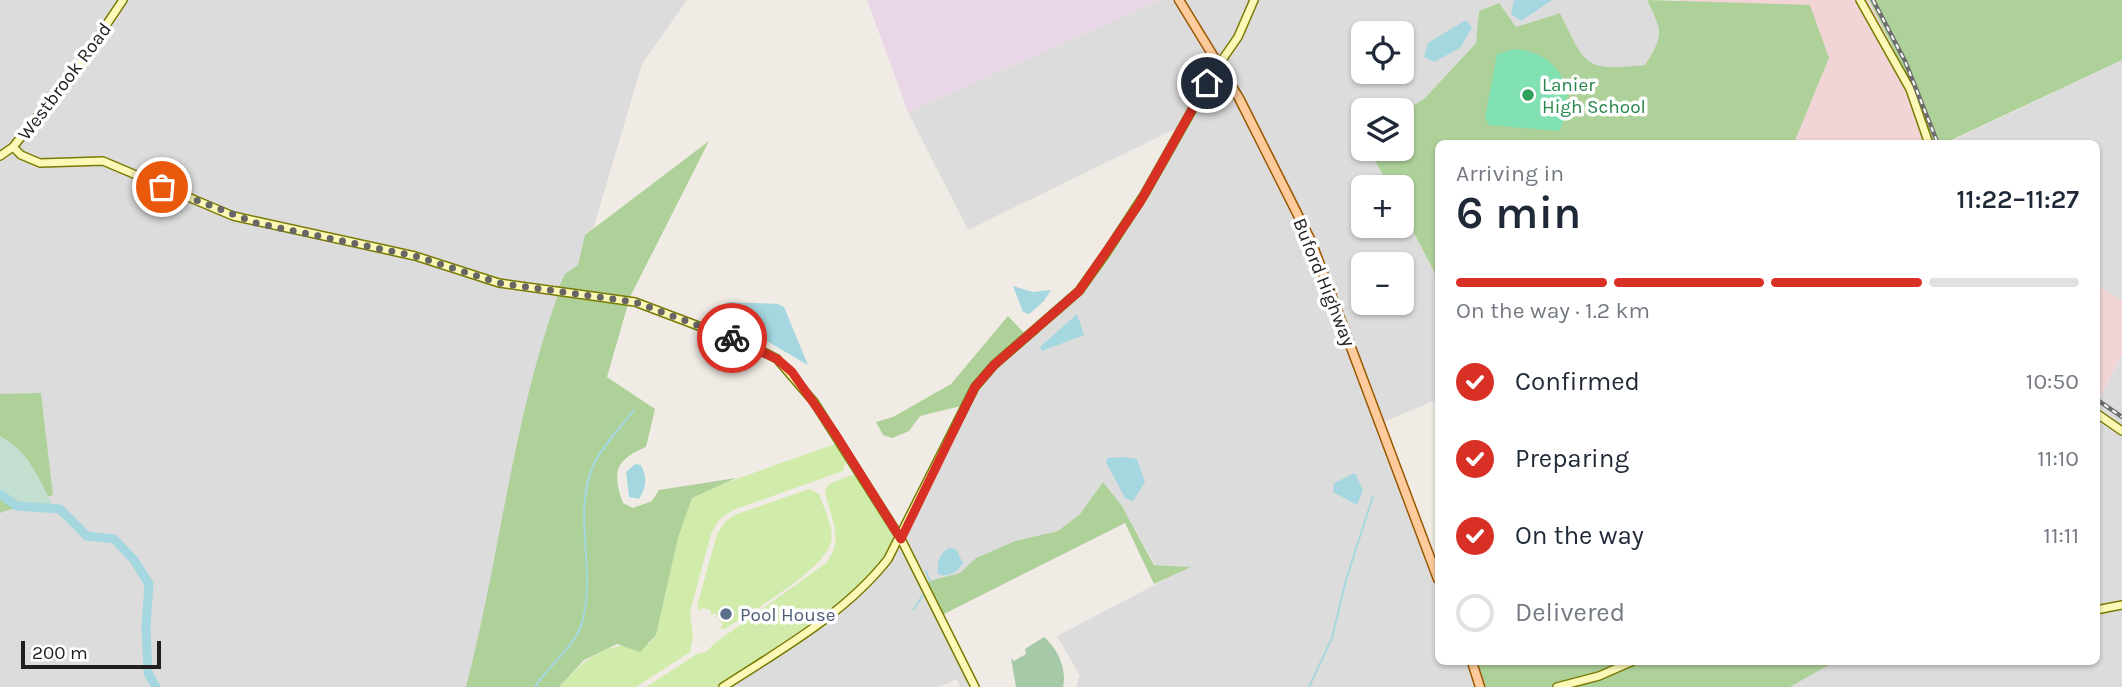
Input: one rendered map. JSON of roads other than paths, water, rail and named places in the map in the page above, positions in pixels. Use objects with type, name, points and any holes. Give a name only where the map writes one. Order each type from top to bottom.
[{"type":"main road","name":"Buford Highway","points":[[1179,0],[1257,132],[1311,241],[1435,571]]},
{"type":"main road","points":[[1473,665],[1480,687]]},
{"type":"street","name":"Westbrook Road","points":[[0,156],[13,148],[82,61],[123,0]]},
{"type":"street","points":[[723,687],[811,628],[879,571],[901,539],[975,387],[994,365],[1079,291],[1139,204],[1247,20],[1254,0]]},
{"type":"street","points":[[1860,0],[1910,89],[1928,140]]},
{"type":"street","points":[[13,148],[21,155],[40,163],[103,161],[233,216],[415,256],[499,283],[635,302],[754,346],[777,359],[804,388],[901,539],[975,687]]},
{"type":"street","points":[[2100,416],[2122,431]]},
{"type":"street","points":[[2100,609],[2122,605]]},
{"type":"street","points":[[1557,687],[1599,676],[1624,665]]},
{"type":"water","points":[[1514,0],[1552,0],[1521,21],[1511,14]]},
{"type":"water","points":[[1466,20],[1472,28],[1460,48],[1434,62],[1424,57],[1428,43]]},
{"type":"water","points":[[1013,286],[1033,292],[1051,290],[1044,301],[1029,314],[1023,312]]},
{"type":"water","points":[[729,302],[778,304],[784,307],[808,365],[765,340],[715,317],[717,307]]},
{"type":"water","points":[[1077,314],[1084,335],[1042,351],[1040,347]]},
{"type":"water","points":[[1107,458],[1137,459],[1145,482],[1133,501],[1125,498],[1106,462]]},
{"type":"water","points":[[635,464],[641,465],[645,478],[644,490],[639,499],[629,497],[626,472]]},
{"type":"water","points":[[1355,473],[1363,490],[1357,505],[1333,492],[1334,483]]},
{"type":"water","points":[[950,548],[956,549],[963,563],[952,573],[938,574],[940,558],[943,552]]},
{"type":"waterway","points":[[535,687],[579,631],[586,603],[584,524],[587,485],[601,451],[634,410]]},
{"type":"waterway","points":[[0,494],[17,506],[60,509],[87,536],[114,539],[134,560],[149,584],[146,627],[148,673],[156,687]]},
{"type":"waterway","points":[[1309,687],[1332,638],[1346,580],[1373,496]]},
{"type":"waterway","points":[[926,571],[930,581]]},
{"type":"waterway","points":[[914,609],[923,595]]},
{"type":"railway","points":[[1873,0],[1905,61],[1936,140]]},
{"type":"railway","points":[[2100,402],[2122,417]]},
{"type":"place","name":"Lanier High School","points":[[1528,95]]},
{"type":"place","name":"Pool House","points":[[726,614]]}]
